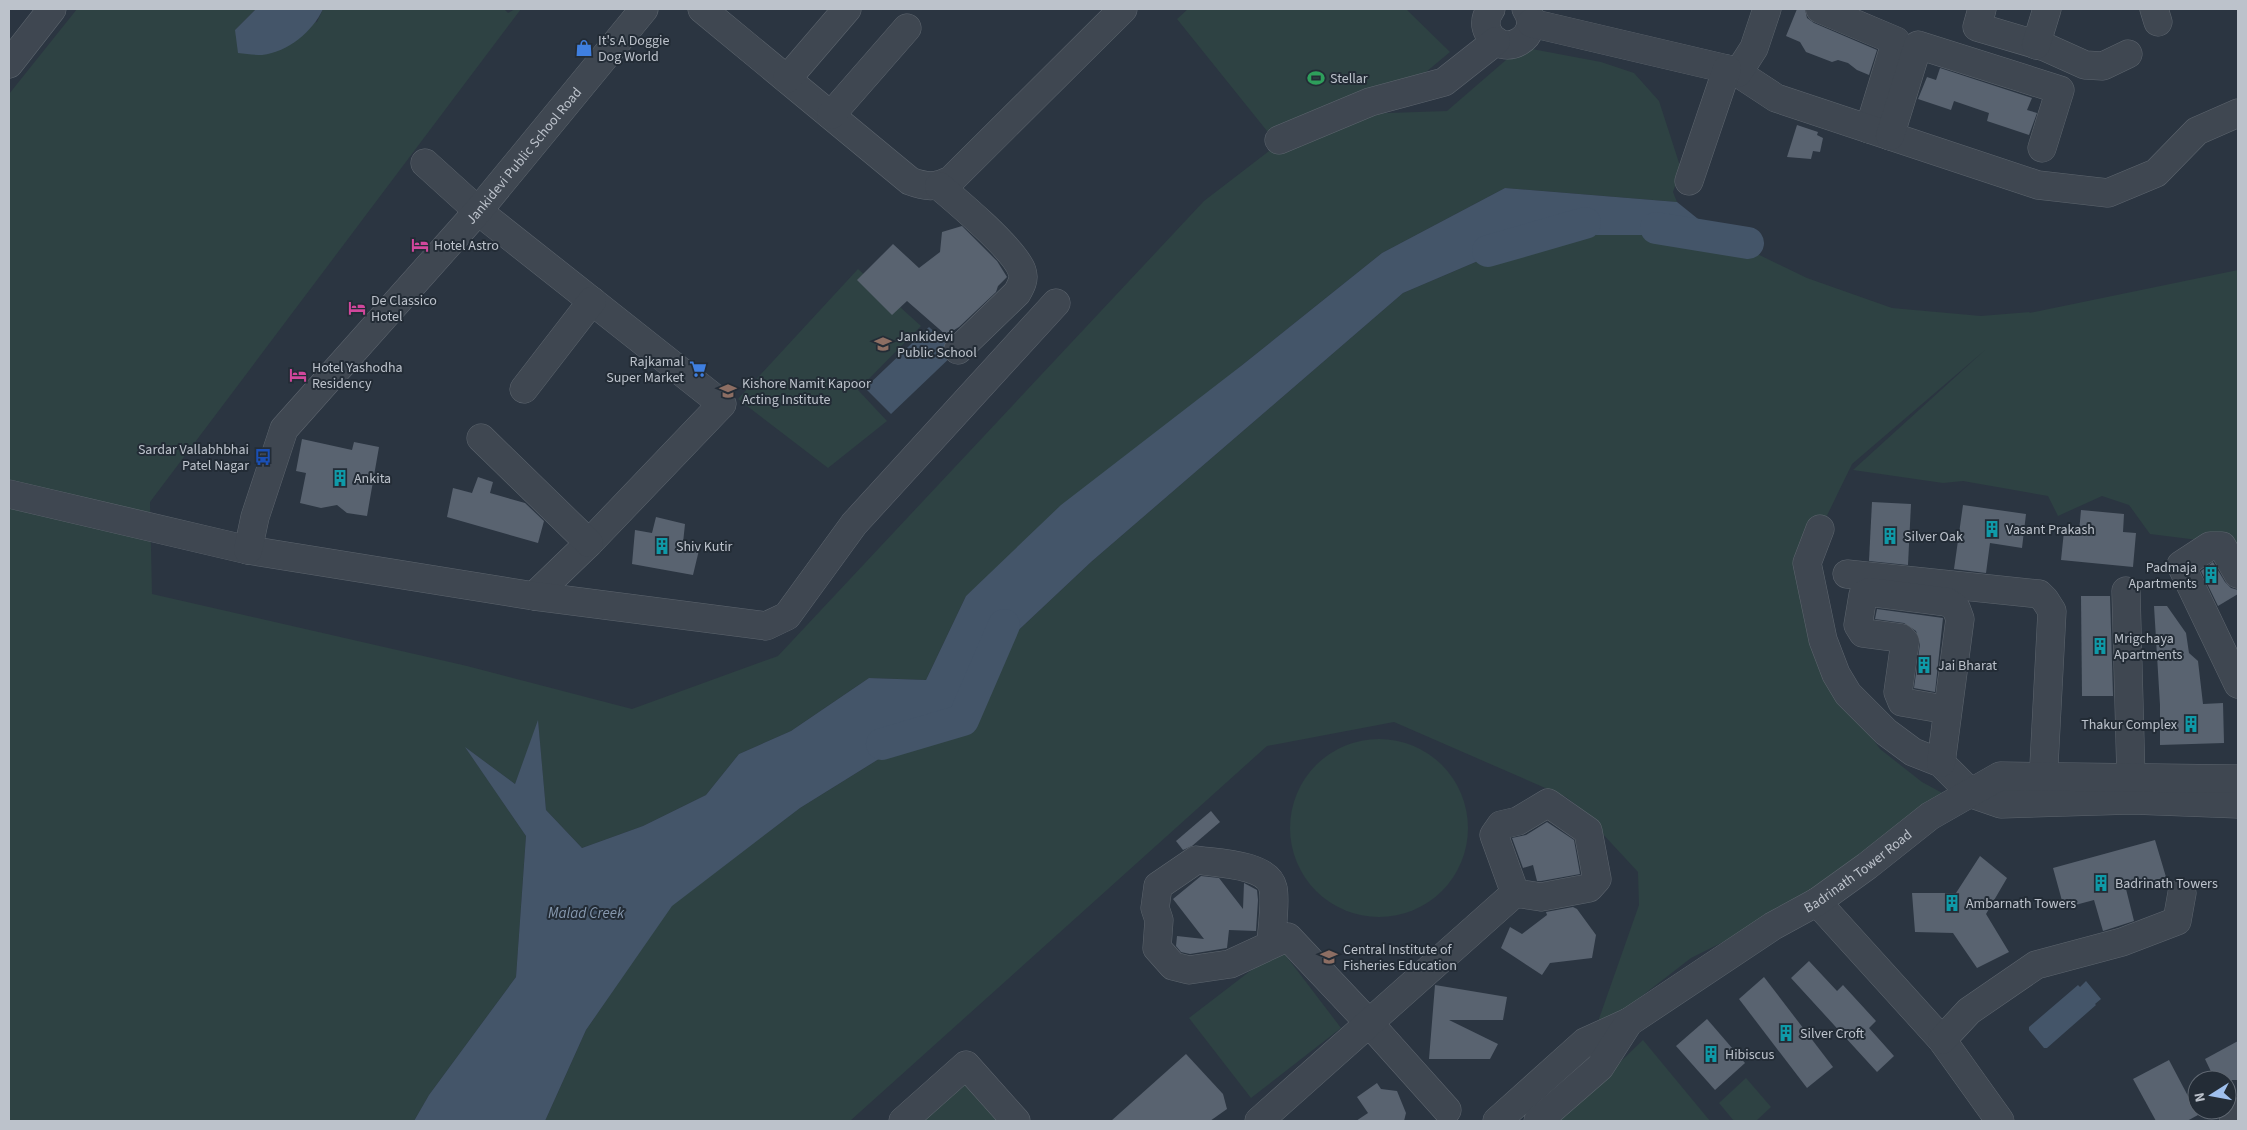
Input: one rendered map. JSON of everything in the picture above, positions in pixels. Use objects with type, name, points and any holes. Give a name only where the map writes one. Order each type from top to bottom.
[{"type":"street","points":[[9,64],[52,9]]},
{"type":"street","name":"Jankidevi Public School Road","points":[[248,550],[255,517],[284,429],[478,211],[644,9]]},
{"type":"street","points":[[702,9],[788,78],[910,181],[926,187],[939,186],[950,180],[1123,9]]},
{"type":"street","points":[[788,78],[847,9]]},
{"type":"street","points":[[1490,9],[1486,17],[1488,33],[1496,41],[1506,45],[1522,41],[1529,33],[1529,16],[1733,71],[1776,98],[2038,185],[2108,193],[2156,173],[2197,131],[2238,113]]},
{"type":"street","points":[[1689,181],[1733,71],[1753,9]]},
{"type":"street","points":[[1733,71],[1754,48],[1767,9]]},
{"type":"street","points":[[1820,9],[1896,41],[1879,132]]},
{"type":"street","points":[[1982,9],[1977,27],[2036,44],[2085,65],[2103,66],[2128,54]]},
{"type":"street","points":[[2036,44],[2047,9]]},
{"type":"street","points":[[831,114],[907,28]]},
{"type":"street","points":[[1279,140],[1370,102],[1444,82],[1496,41]]},
{"type":"street","points":[[1879,132],[1918,45],[2060,90],[2042,148]]},
{"type":"street","points":[[425,162],[478,211],[722,404],[589,543],[534,596]]},
{"type":"street","points":[[939,186],[976,218],[1013,257],[1023,272],[1023,283],[1017,293],[958,350]]},
{"type":"street","points":[[524,389],[592,301]]},
{"type":"street","points":[[9,494],[248,550],[534,596],[766,626],[787,616],[854,524],[1056,303]]},
{"type":"street","points":[[480,438],[589,543]]},
{"type":"street","points":[[1820,529],[1807,563],[1823,640],[1836,674],[1848,694],[1886,732],[1913,752],[1941,763],[1972,794],[2002,804],[2132,800],[2238,804]]},
{"type":"street","points":[[2238,574],[2222,546],[2210,546],[2181,565],[2238,684]]},
{"type":"street","points":[[1847,574],[2039,594],[2045,600],[2052,611],[2045,776]]},
{"type":"street","points":[[2126,591],[2131,778]]},
{"type":"street","points":[[1941,763],[1948,710],[1960,619],[1956,608],[1947,602],[1869,592],[1863,595],[1858,624],[1863,633],[1901,638],[1905,642],[1898,692],[1902,702],[1948,710]]},
{"type":"street","name":"Badrinath Tower Road","points":[[1538,1121],[1600,1067],[1629,1022],[1773,926],[1817,902],[1867,866],[1930,816],[1972,794],[2000,776],[2238,779]]},
{"type":"street","points":[[1271,943],[1273,888],[1268,876],[1258,870],[1196,860],[1158,886],[1155,908],[1159,920],[1157,948],[1173,966],[1189,970],[1230,964],[1243,960],[1271,943],[1288,937],[1447,1110]]},
{"type":"street","points":[[1259,1121],[1515,893]]},
{"type":"street","points":[[1942,1040],[1969,1011],[2036,965],[2122,942],[2177,921],[2182,893]]},
{"type":"street","points":[[1817,902],[1942,1040],[2000,1121]]},
{"type":"street","points":[[1497,1121],[1585,1042],[1629,1022]]},
{"type":"street","points":[[903,1121],[966,1065],[1016,1121]]},
{"type":"street","points":[[2237,1121],[2233,1115],[2238,1112]]},
{"type":"green space","points":[[77,9],[256,9],[235,30],[317,22],[323,9],[504,9],[508,13],[515,9],[521,9],[150,502],[152,594],[467,666],[632,709],[778,656],[1204,201],[1273,148],[1359,114],[1447,111],[1521,47],[1601,62],[1634,73],[1659,101],[1681,169],[1673,192],[1677,202],[1505,188],[1382,253],[1241,366],[966,596],[926,680],[869,678],[791,731],[739,754],[706,795],[643,826],[582,848],[546,810],[538,722],[515,784],[466,748],[526,836],[516,977],[429,1095],[414,1121],[9,1121],[9,94]]},
{"type":"green space","name":"Stellar","points":[[1188,9],[1406,9],[1450,52],[1426,72],[1390,83],[1271,136],[1177,19]]},
{"type":"green space","points":[[1539,235],[1718,235],[1807,278],[1892,308],[1981,316],[2029,313],[2238,270],[2238,545],[2150,534],[2129,505],[2102,496],[2058,516],[2048,496],[1963,481],[1943,483],[1853,470],[1985,350],[1852,464],[1804,563],[1837,688],[1880,749],[1922,782],[1957,801],[1751,928],[1691,958],[1594,1033],[1639,905],[1638,872],[1576,805],[1566,797],[1394,722],[1267,746],[850,1121],[545,1121],[586,1030],[671,906],[800,808],[940,721],[1006,642],[1091,562],[1403,293]]},
{"type":"green space","points":[[858,269],[921,326],[858,390],[887,421],[828,468],[738,399]]},
{"type":"green space","points":[[1379,739],[1413,746],[1428,754],[1442,765],[1453,779],[1461,794],[1468,828],[1461,862],[1453,877],[1442,891],[1428,902],[1413,910],[1379,917],[1345,910],[1330,902],[1316,891],[1305,877],[1297,862],[1290,828],[1297,794],[1305,779],[1316,765],[1330,754],[1345,746]]},
{"type":"green space","points":[[1280,948],[1341,1028],[1251,1098],[1189,1018]]},
{"type":"green space","points":[[1643,1040],[1710,1121],[1559,1121]]},
{"type":"green space","points":[[1746,1078],[1771,1107],[1756,1121],[1734,1121],[1719,1103]]},
{"type":"green space","points":[[968,1081],[1002,1121],[921,1121]]},
{"type":"water","points":[[256,9],[323,9],[319,17],[306,32],[281,50],[262,55],[238,53],[235,30]]},
{"type":"water","name":"Malad Creek","points":[[1505,188],[1677,202],[1718,235],[1539,235],[1403,293],[1091,562],[1006,642],[940,721],[800,808],[672,906],[586,1030],[545,1121],[414,1121],[429,1095],[516,977],[526,836],[465,747],[515,784],[538,720],[546,810],[582,848],[643,826],[706,795],[739,754],[791,731],[869,678],[926,680],[966,596],[1061,505],[1241,366],[1382,253]]},
{"type":"water","points":[[929,327],[956,352],[891,414],[865,388]]},
{"type":"water","points":[[2086,981],[2101,999],[2047,1048],[2044,1048],[2029,1030],[2029,1027],[2078,985],[2080,987]]},
{"type":"building","points":[[1797,9],[1805,9],[1807,18],[1814,23],[1877,50],[1869,75],[1857,70],[1848,63],[1838,60],[1832,62],[1806,52],[1800,42],[1786,36]]},
{"type":"building","points":[[1940,68],[2032,98],[2027,110],[2037,113],[2029,135],[1987,121],[1989,113],[1954,101],[1951,110],[1918,99],[1927,77],[1936,80]]},
{"type":"building","points":[[1797,125],[1818,132],[1817,135],[1823,138],[1820,152],[1813,151],[1811,159],[1787,157]]},
{"type":"building","points":[[962,226],[997,261],[1007,277],[998,286],[996,292],[959,327],[946,335],[907,301],[892,315],[857,280],[893,244],[919,268],[940,252],[942,232]]},
{"type":"building","name":"Ankita","points":[[302,439],[352,450],[354,442],[379,447],[367,516],[347,513],[337,505],[321,508],[300,503],[306,473],[296,471]]},
{"type":"building","points":[[478,477],[493,482],[490,493],[525,503],[544,521],[538,543],[447,517],[453,488],[472,493]]},
{"type":"building","name":"Silver Oak","points":[[1872,502],[1911,504],[1908,565],[1869,561]]},
{"type":"building","name":"Vasant Prakash","points":[[1963,505],[2026,514],[2022,548],[1990,543],[1986,573],[1954,569]]},
{"type":"building","points":[[2081,510],[2124,514],[2123,532],[2136,533],[2133,567],[2061,560],[2064,531],[2079,532]]},
{"type":"building","name":"Shiv Kutir","points":[[656,517],[685,524],[683,543],[699,550],[693,575],[632,564],[635,530],[652,533]]},
{"type":"building","points":[[2213,562],[2225,582],[2231,588],[2238,590],[2238,594],[2218,606],[2201,571]]},
{"type":"building","name":"Mrigchaya Apartments","points":[[2081,596],[2110,596],[2113,696],[2082,696]]},
{"type":"building","points":[[2154,606],[2167,606],[2186,633],[2189,653],[2198,661],[2203,704],[2223,703],[2224,743],[2160,745],[2160,705]]},
{"type":"building","points":[[1877,609],[1943,618],[1935,692],[1914,688],[1920,644],[1916,631],[1904,623],[1875,619]]},
{"type":"building","points":[[1211,811],[1220,822],[1192,846],[1183,850],[1176,841]]},
{"type":"building","points":[[1547,822],[1574,840],[1580,874],[1537,881],[1533,865],[1523,868],[1512,838],[1526,835]]},
{"type":"building","name":"Badrinath Towers","points":[[2155,840],[2166,877],[2126,889],[2134,921],[2103,931],[2094,900],[2064,908],[2053,868]]},
{"type":"building","name":"Ambarnath Towers","points":[[1980,856],[2007,878],[1986,914],[2009,952],[1977,968],[1953,933],[1915,932],[1912,893],[1956,893]]},
{"type":"building","points":[[1201,876],[1219,878],[1243,909],[1244,883],[1257,890],[1256,931],[1229,930],[1227,948],[1190,954],[1181,952],[1176,946],[1177,936],[1204,939],[1173,899]]},
{"type":"building","points":[[1573,907],[1577,909],[1596,935],[1592,958],[1550,963],[1542,975],[1501,948],[1510,927],[1522,934],[1547,915],[1546,912]]},
{"type":"building","points":[[1809,961],[1837,991],[1843,985],[1876,1021],[1869,1028],[1894,1056],[1877,1072],[1791,978]]},
{"type":"building","name":"Silver Croft","points":[[1764,977],[1833,1067],[1807,1088],[1739,999]]},
{"type":"building","points":[[1435,985],[1507,997],[1503,1020],[1449,1020],[1498,1044],[1490,1059],[1429,1059]]},
{"type":"building","name":"Hibiscus","points":[[1707,1019],[1745,1063],[1715,1090],[1676,1046]]},
{"type":"building","points":[[2238,1041],[2238,1080],[2237,1070],[2210,1070],[2205,1059]]},
{"type":"building","points":[[1186,1054],[1223,1094],[1227,1109],[1210,1121],[1111,1121]]},
{"type":"building","points":[[2169,1060],[2187,1094],[2187,1120],[2189,1120],[2156,1121],[2133,1079]]},
{"type":"building","points":[[1377,1083],[1381,1089],[1397,1091],[1406,1113],[1404,1121],[1356,1121],[1368,1113],[1357,1097]]},
{"type":"waterway","points":[[1488,251],[1585,223]]},
{"type":"waterway","points":[[1656,228],[1748,243]]},
{"type":"waterway","points":[[882,744],[963,720],[1004,625]]},
{"type":"place","name":"It's A Doggie Dog World","points":[[584,48]]},
{"type":"place","name":"Stellar","points":[[1316,78]]},
{"type":"place","name":"Hotel Astro","points":[[420,245]]},
{"type":"place","name":"De Classico Hotel","points":[[357,308]]},
{"type":"place","name":"Jankidevi Public School","points":[[883,344]]},
{"type":"place","name":"Rajkamal Super Market","points":[[698,369]]},
{"type":"place","name":"Hotel Yashodha Residency","points":[[298,375]]},
{"type":"place","name":"Kishore Namit Kapoor Acting Institute","points":[[728,391]]},
{"type":"place","name":"Sardar Vallabhbhai Patel Nagar","points":[[263,457]]},
{"type":"place","name":"Ankita","points":[[340,478]]},
{"type":"place","name":"Vasant Prakash","points":[[1992,529]]},
{"type":"place","name":"Silver Oak","points":[[1890,536]]},
{"type":"place","name":"Shiv Kutir","points":[[662,546]]},
{"type":"place","name":"Padmaja Apartments","points":[[2211,575]]},
{"type":"place","name":"Mrigchaya Apartments","points":[[2100,646]]},
{"type":"place","name":"Jai Bharat","points":[[1924,665]]},
{"type":"place","name":"Thakur Complex","points":[[2191,724]]},
{"type":"place","name":"Badrinath Towers","points":[[2101,883]]},
{"type":"place","name":"Ambarnath Towers","points":[[1952,903]]},
{"type":"place","name":"Central Institute of Fisheries Education","points":[[1329,957]]},
{"type":"place","name":"Silver Croft","points":[[1786,1033]]},
{"type":"place","name":"Hibiscus","points":[[1711,1054]]}]
